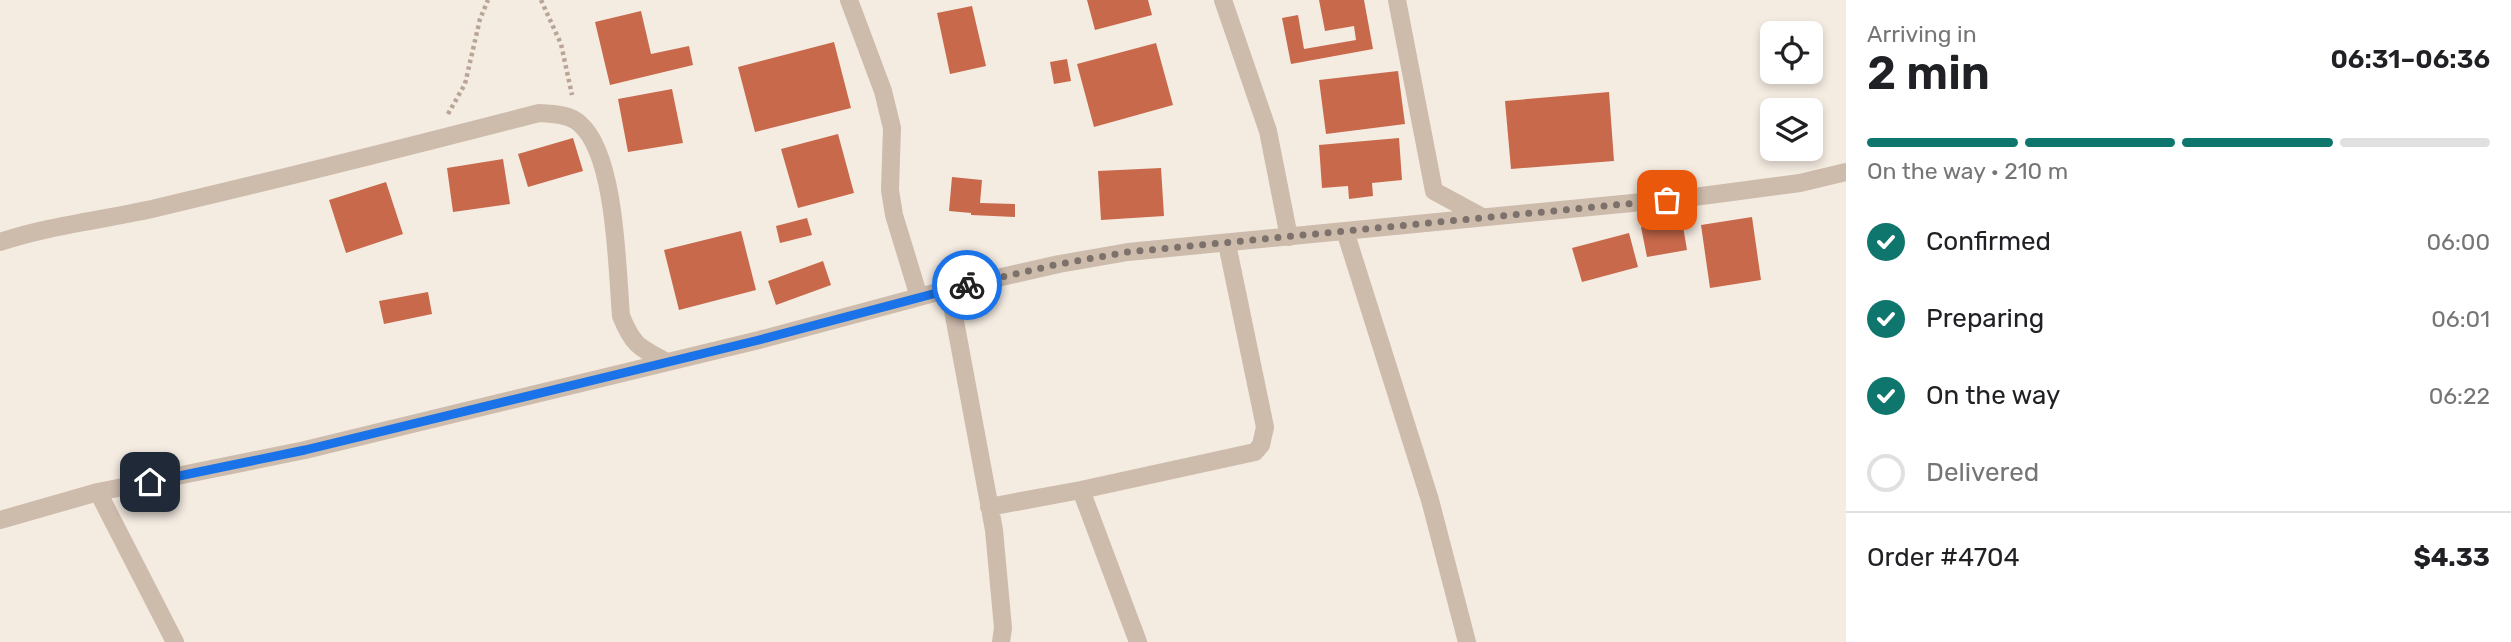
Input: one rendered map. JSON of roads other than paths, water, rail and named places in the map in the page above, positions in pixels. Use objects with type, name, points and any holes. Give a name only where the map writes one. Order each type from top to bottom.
[{"type":"street","points":[[849,0],[883,91],[892,128],[890,190],[919,297]]},
{"type":"street","points":[[1223,0],[1268,131],[1289,237]]},
{"type":"street","points":[[1397,0],[1434,191],[1482,217]]},
{"type":"street","points":[[0,242],[37,230],[137,212],[539,113],[566,117],[579,123],[595,144],[608,178],[621,316],[630,338],[641,349],[665,361]]},
{"type":"street","points":[[0,520],[98,492],[305,450],[1059,264],[1100,257],[1345,231],[1694,197],[1800,183],[1846,172]]},
{"type":"street","points":[[1345,231],[1430,499],[1467,642]]},
{"type":"street","points":[[989,507],[1255,452],[1261,445],[1265,427],[1227,244]]},
{"type":"street","points":[[949,289],[994,530],[1003,628],[1001,642]]},
{"type":"street","points":[[1081,490],[1138,642]]},
{"type":"street","points":[[98,492],[176,642]]}]
